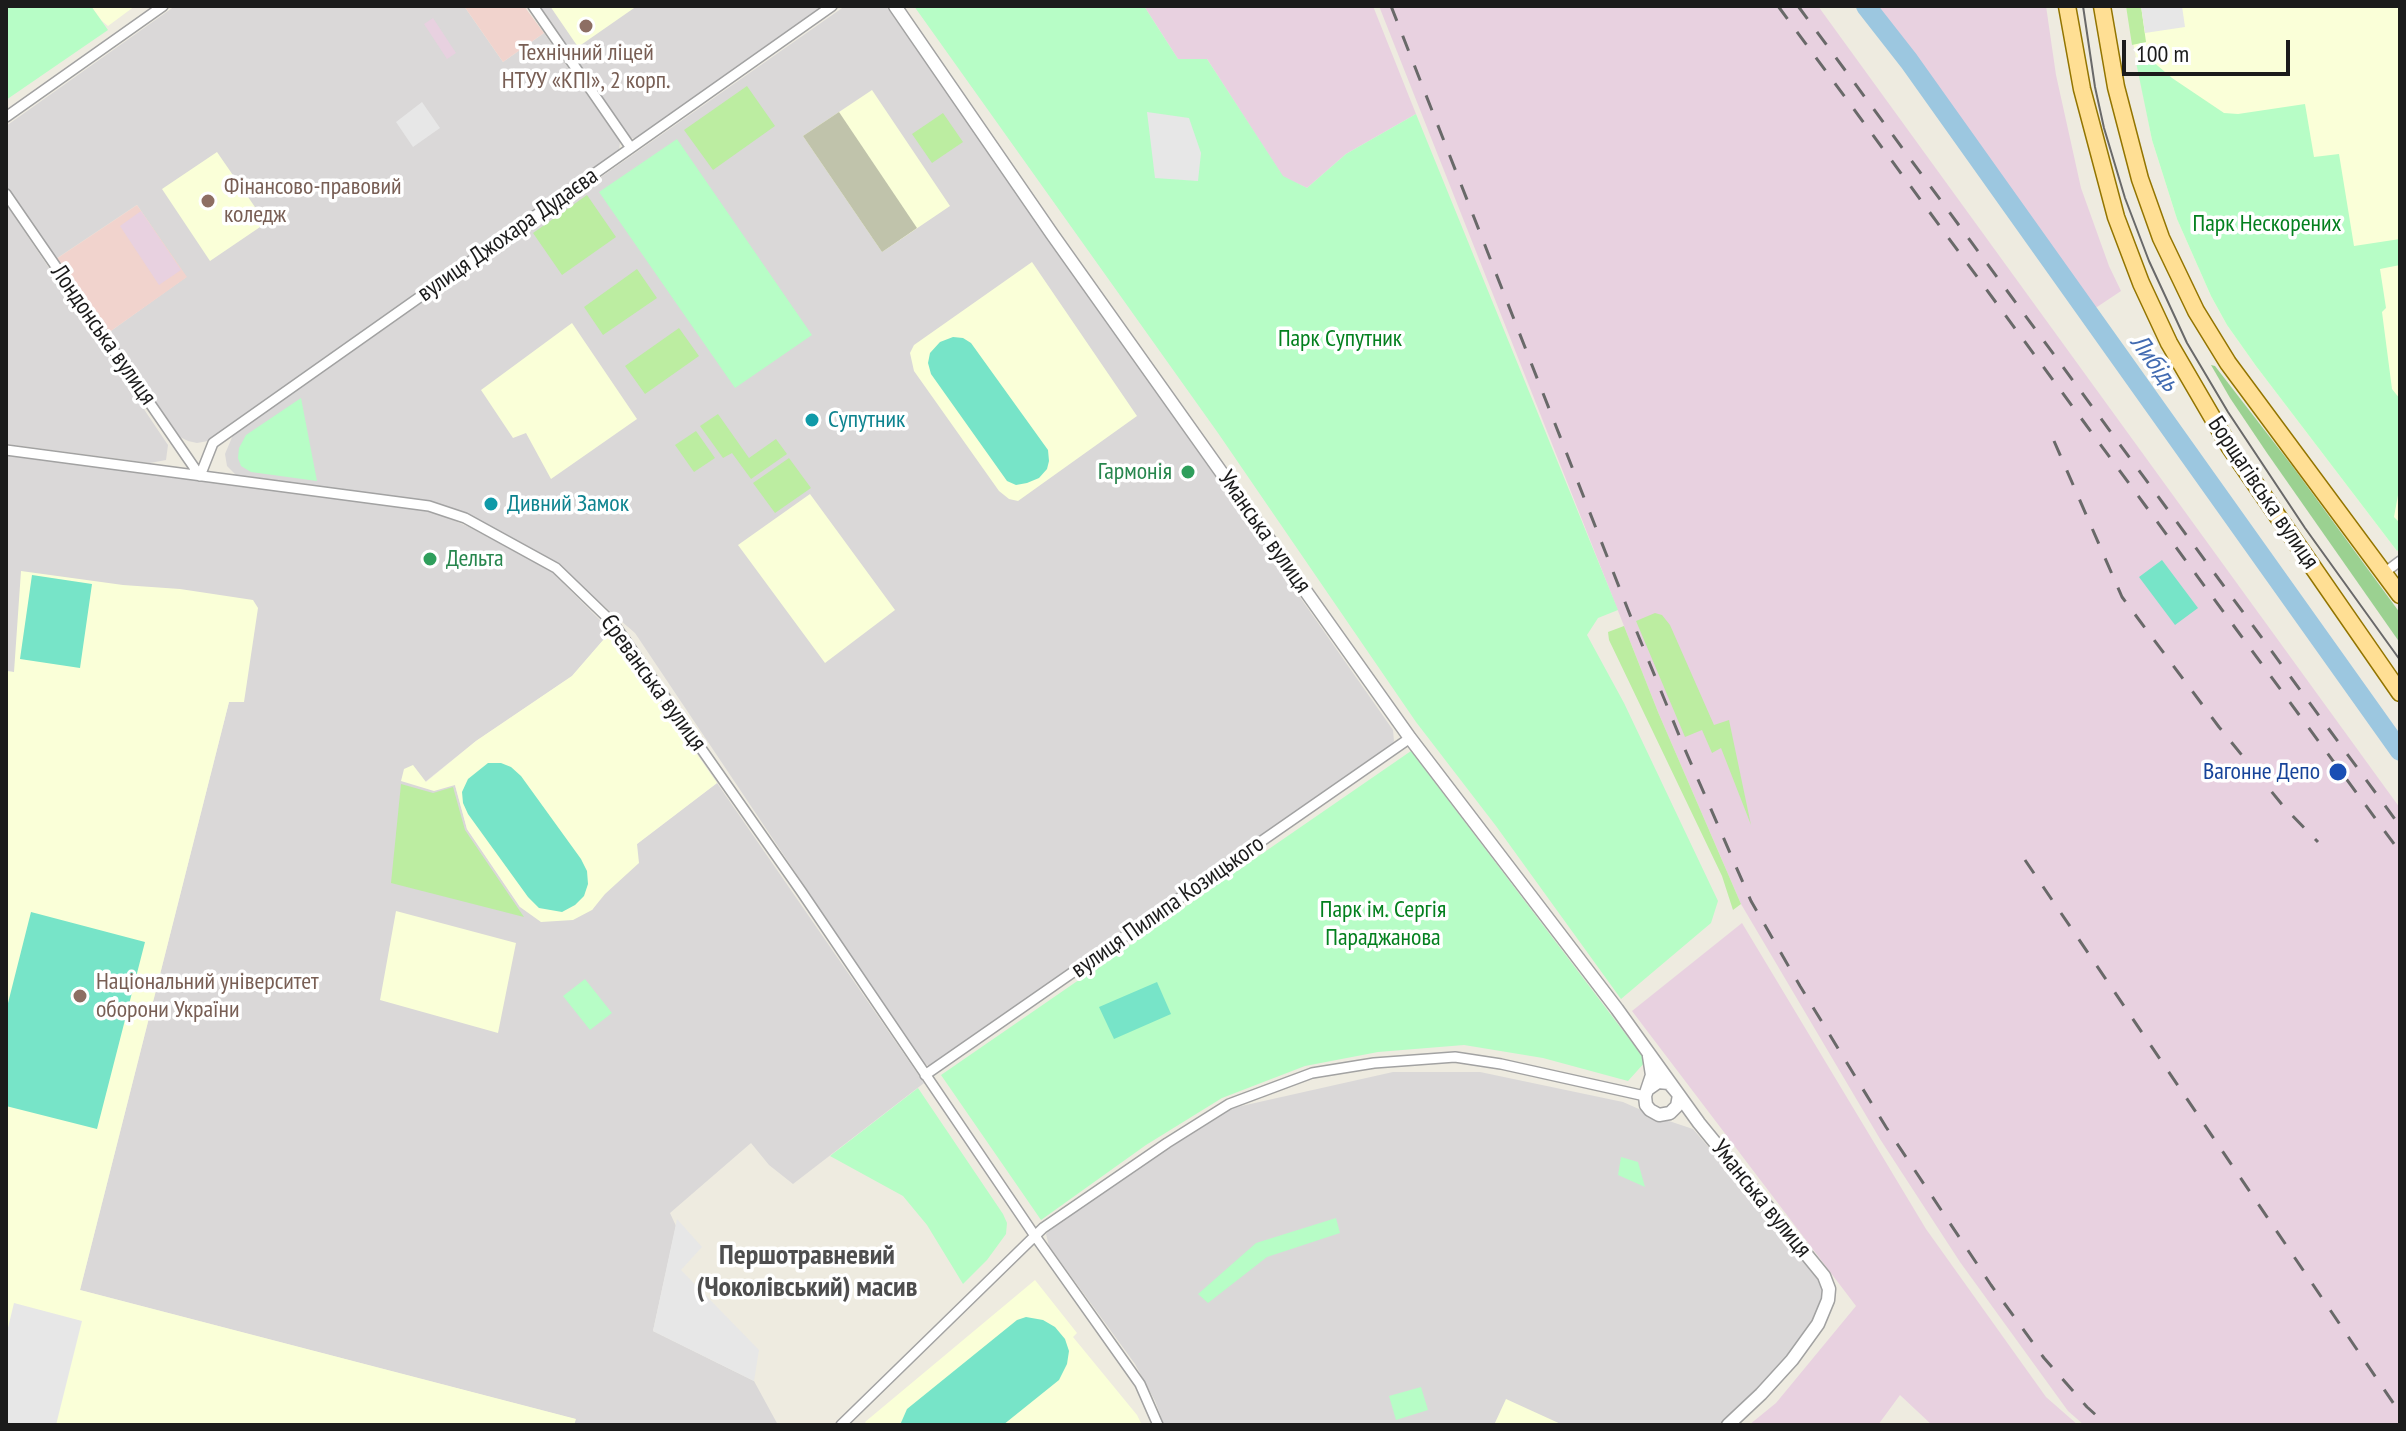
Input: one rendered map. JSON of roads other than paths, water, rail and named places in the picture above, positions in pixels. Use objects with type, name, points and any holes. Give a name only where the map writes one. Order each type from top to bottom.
[{"type":"main road","name":"Борщагівська вулиця","points":[[2067,6],[2097,155],[2141,283],[2169,343],[2229,446],[2400,693]]},
{"type":"main road","name":"Борщагівська вулиця","points":[[2102,6],[2116,87],[2140,179],[2161,238],[2196,311],[2228,363],[2400,595]]},
{"type":"street","points":[[6,117],[163,6]]},
{"type":"street","points":[[533,6],[631,148]]},
{"type":"street","name":"вулиця Джохара Дудаєва","points":[[200,476],[213,443],[832,6]]},
{"type":"street","name":"Уманська вулиця","points":[[895,6],[1052,234],[1410,738],[1699,1123],[1824,1276],[1829,1289],[1828,1300],[1818,1324],[1782,1371],[1728,1425]]},
{"type":"street","name":"Лондонська вулиця","points":[[6,194],[200,476]]},
{"type":"street","name":"Єреванська вулиця","points":[[6,450],[429,506],[465,518],[556,568],[614,624],[1140,1384],[1158,1425]]},
{"type":"street","points":[[2384,573],[2400,561]]},
{"type":"street","name":"вулиця Пилипа Козицького","points":[[925,1075],[1410,738]]},
{"type":"street","points":[[1646,1049],[1652,1064],[1647,1092]]},
{"type":"street","points":[[841,1425],[1035,1236],[1167,1143],[1229,1104],[1312,1073],[1374,1063],[1455,1057],[1647,1092]]},
{"type":"street","points":[[1647,1092],[1653,1084],[1664,1082],[1674,1086],[1679,1101],[1670,1113]]},
{"type":"street","name":"Уманська вулиця","points":[[1647,1092],[1646,1105],[1654,1113],[1670,1113],[1699,1123]]},
{"type":"waterway","name":"Либідь","points":[[1866,6],[1909,61],[2400,751]]},
{"type":"tram line","points":[[2083,6],[2095,87],[2125,198],[2149,261],[2187,343],[2228,412],[2305,528],[2400,660]]},
{"type":"railway","points":[[1391,6],[1634,625],[1751,901],[1886,1127],[1991,1285],[2044,1358],[2107,1425]]},
{"type":"railway","points":[[1778,6],[2400,852]]},
{"type":"railway","points":[[1798,6],[2400,826]]},
{"type":"railway","points":[[2054,441],[2122,597],[2219,727],[2284,807],[2318,842]]},
{"type":"railway","points":[[2025,860],[2400,1413]]},
{"type":"place","name":"Технічний ліцей НТУУ «КПІ», 2 корп.","points":[[586,26]]},
{"type":"place","name":"Фінансово-правовий коледж","points":[[208,201]]},
{"type":"place","name":"Супутник","points":[[812,420]]},
{"type":"place","name":"Гармонія","points":[[1188,472]]},
{"type":"place","name":"Дивний Замок","points":[[491,504]]},
{"type":"place","name":"Дельта","points":[[430,559]]},
{"type":"place","name":"Вагонне Депо","points":[[2338,772]]},
{"type":"place","name":"Національний університет оборони України","points":[[80,996]]},
{"type":"district","name":"Першотравневий (Чоколівський) масив","points":[[807,1272]]},
{"type":"park label","name":"Парк Нескорених","points":[[2267,224]]},
{"type":"park label","name":"Парк Супутник","points":[[1340,339]]},
{"type":"park label","name":"Парк ім. Сергія Параджанова","points":[[1383,924]]}]
